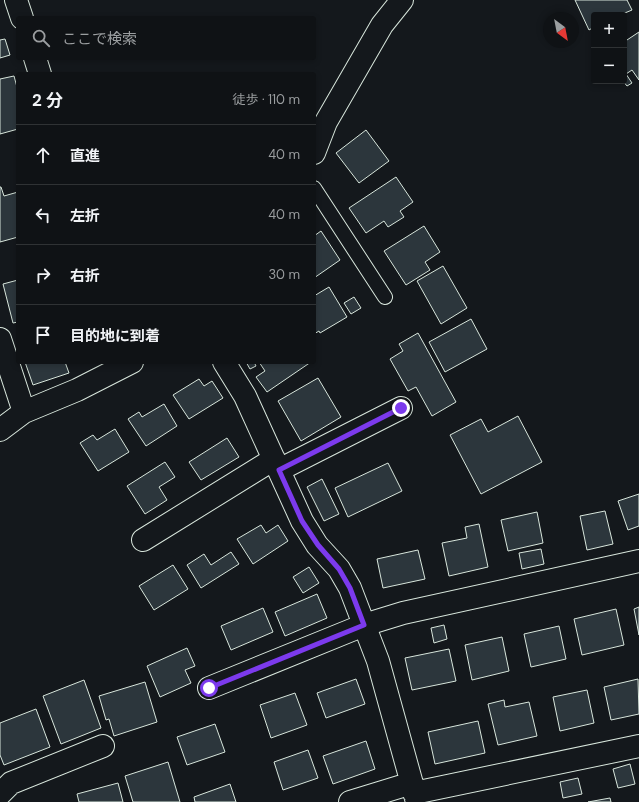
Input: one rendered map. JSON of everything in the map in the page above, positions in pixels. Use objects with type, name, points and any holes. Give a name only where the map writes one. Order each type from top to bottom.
[{"type":"street","points":[[16,0],[21,16]]},
{"type":"street","points":[[316,148],[326,122],[382,25],[402,0]]},
{"type":"street","points":[[36,60],[39,72]]},
{"type":"street","points":[[0,339],[24,412]]},
{"type":"street","points":[[0,430],[24,412],[77,390],[128,364]]},
{"type":"street","points":[[225,364],[245,396],[302,521],[318,545],[339,569],[350,588],[378,661],[414,793]]},
{"type":"street","points":[[143,540],[277,465],[401,408]]},
{"type":"street","points":[[209,688],[364,625],[403,613],[639,560]]},
{"type":"street","points":[[0,794],[10,783],[103,746]]},
{"type":"street","points":[[350,802],[414,793],[639,746]]},
{"type":"lane","points":[[316,191],[385,297]]},
{"type":"building","points":[[575,0],[627,0],[632,10],[627,12],[591,12],[591,29],[589,30]]},
{"type":"building","points":[[639,32],[639,80],[632,70],[627,73],[627,40]]},
{"type":"building","points":[[5,39],[10,55],[0,58],[0,40]]},
{"type":"building","points":[[14,76],[16,84],[16,130],[0,134],[0,79]]},
{"type":"building","points":[[627,76],[632,83],[627,86],[625,84],[627,84]]},
{"type":"building","points":[[366,130],[389,161],[359,183],[336,153]]},
{"type":"building","points":[[396,177],[413,202],[400,211],[404,217],[388,227],[384,221],[366,233],[349,208]]},
{"type":"building","points":[[1,187],[4,196],[16,193],[16,238],[0,242]]},
{"type":"building","points":[[424,226],[440,252],[425,262],[430,270],[406,285],[384,251]]},
{"type":"building","points":[[321,231],[340,260],[316,277],[316,235]]},
{"type":"building","points":[[443,266],[467,308],[441,324],[417,281]]},
{"type":"building","points":[[16,281],[16,322],[13,323],[3,284]]},
{"type":"building","points":[[329,287],[347,317],[320,333],[319,331],[316,333],[316,295]]},
{"type":"building","points":[[354,297],[361,308],[351,314],[344,303]]},
{"type":"building","points":[[471,319],[487,349],[445,372],[429,342]]},
{"type":"building","points":[[418,333],[456,402],[432,416],[416,387],[408,391],[390,359],[403,351],[399,344]]},
{"type":"building","points":[[26,364],[66,364],[69,373],[33,385]]},
{"type":"building","points":[[247,364],[255,364],[256,366],[250,369]]},
{"type":"building","points":[[260,364],[308,364],[267,392],[256,377],[265,371]]},
{"type":"building","points":[[318,378],[341,417],[301,441],[278,401]]},
{"type":"building","points":[[199,379],[204,386],[212,381],[223,398],[189,419],[173,395]]},
{"type":"building","points":[[164,404],[177,426],[146,446],[128,419],[139,412],[142,417]]},
{"type":"building","points":[[518,416],[542,462],[481,494],[450,435],[481,419],[488,432]]},
{"type":"building","points":[[115,429],[129,452],[98,471],[80,443],[93,435],[97,440]]},
{"type":"building","points":[[227,438],[239,457],[201,480],[189,462]]},
{"type":"building","points":[[165,462],[175,477],[159,487],[167,500],[145,514],[127,486]]},
{"type":"building","points":[[388,463],[402,491],[348,517],[335,488]]},
{"type":"building","points":[[322,479],[339,514],[324,521],[307,487]]},
{"type":"building","points":[[639,494],[639,526],[628,530],[618,501]]},
{"type":"building","points":[[605,511],[613,544],[587,550],[580,516]]},
{"type":"building","points":[[537,512],[543,543],[508,551],[501,520]]},
{"type":"building","points":[[479,524],[488,567],[449,576],[442,543],[467,538],[465,527]]},
{"type":"building","points":[[261,525],[266,533],[278,525],[288,541],[253,564],[237,539]]},
{"type":"building","points":[[541,549],[544,564],[522,569],[519,553]]},
{"type":"building","points":[[418,550],[425,579],[383,588],[377,559]]},
{"type":"building","points":[[231,552],[239,564],[201,588],[187,565],[204,554],[211,565]]},
{"type":"building","points":[[173,565],[188,589],[154,610],[139,586]]},
{"type":"building","points":[[309,567],[319,583],[303,593],[293,577]]},
{"type":"building","points":[[317,594],[327,618],[285,636],[275,612]]},
{"type":"building","points":[[639,607],[639,635],[634,609]]},
{"type":"building","points":[[263,608],[273,632],[231,650],[221,626]]},
{"type":"building","points":[[616,609],[624,645],[582,655],[574,619]]},
{"type":"building","points":[[444,625],[447,639],[434,643],[431,628]]},
{"type":"building","points":[[559,626],[566,659],[531,667],[524,634]]},
{"type":"building","points":[[502,637],[509,671],[472,680],[465,645]]},
{"type":"building","points":[[187,648],[195,666],[185,670],[191,683],[160,697],[147,666]]},
{"type":"building","points":[[449,649],[456,681],[412,690],[405,658]]},
{"type":"building","points":[[356,679],[365,704],[326,718],[317,693]]},
{"type":"building","points":[[638,679],[639,714],[611,720],[604,687]]},
{"type":"building","points":[[84,680],[101,728],[61,744],[43,696]]},
{"type":"building","points":[[145,682],[157,722],[114,736],[109,719],[106,720],[99,696]]},
{"type":"building","points":[[587,690],[594,723],[560,731],[553,697]]},
{"type":"building","points":[[295,693],[307,725],[271,738],[260,705]]},
{"type":"building","points":[[504,700],[505,707],[529,702],[537,736],[498,745],[488,704]]},
{"type":"building","points":[[36,709],[50,747],[4,765],[0,755],[0,723]]},
{"type":"building","points":[[478,721],[485,753],[435,764],[428,732]]},
{"type":"building","points":[[215,724],[225,752],[187,765],[177,737]]},
{"type":"building","points":[[366,741],[375,769],[333,784],[323,756]]},
{"type":"building","points":[[308,750],[318,778],[283,790],[274,762]]},
{"type":"building","points":[[168,762],[180,802],[133,802],[125,776]]},
{"type":"building","points":[[630,764],[635,784],[618,788],[613,769]]},
{"type":"building","points":[[578,778],[582,794],[563,798],[560,782]]},
{"type":"building","points":[[118,783],[123,802],[79,802],[77,794]]},
{"type":"building","points":[[230,784],[236,802],[195,802],[194,797]]},
{"type":"building","points":[[610,798],[611,802],[588,802]]},
{"type":"route","points":[[209,688],[364,625],[350,588],[339,569],[318,545],[302,521],[279,470],[401,408]]}]
